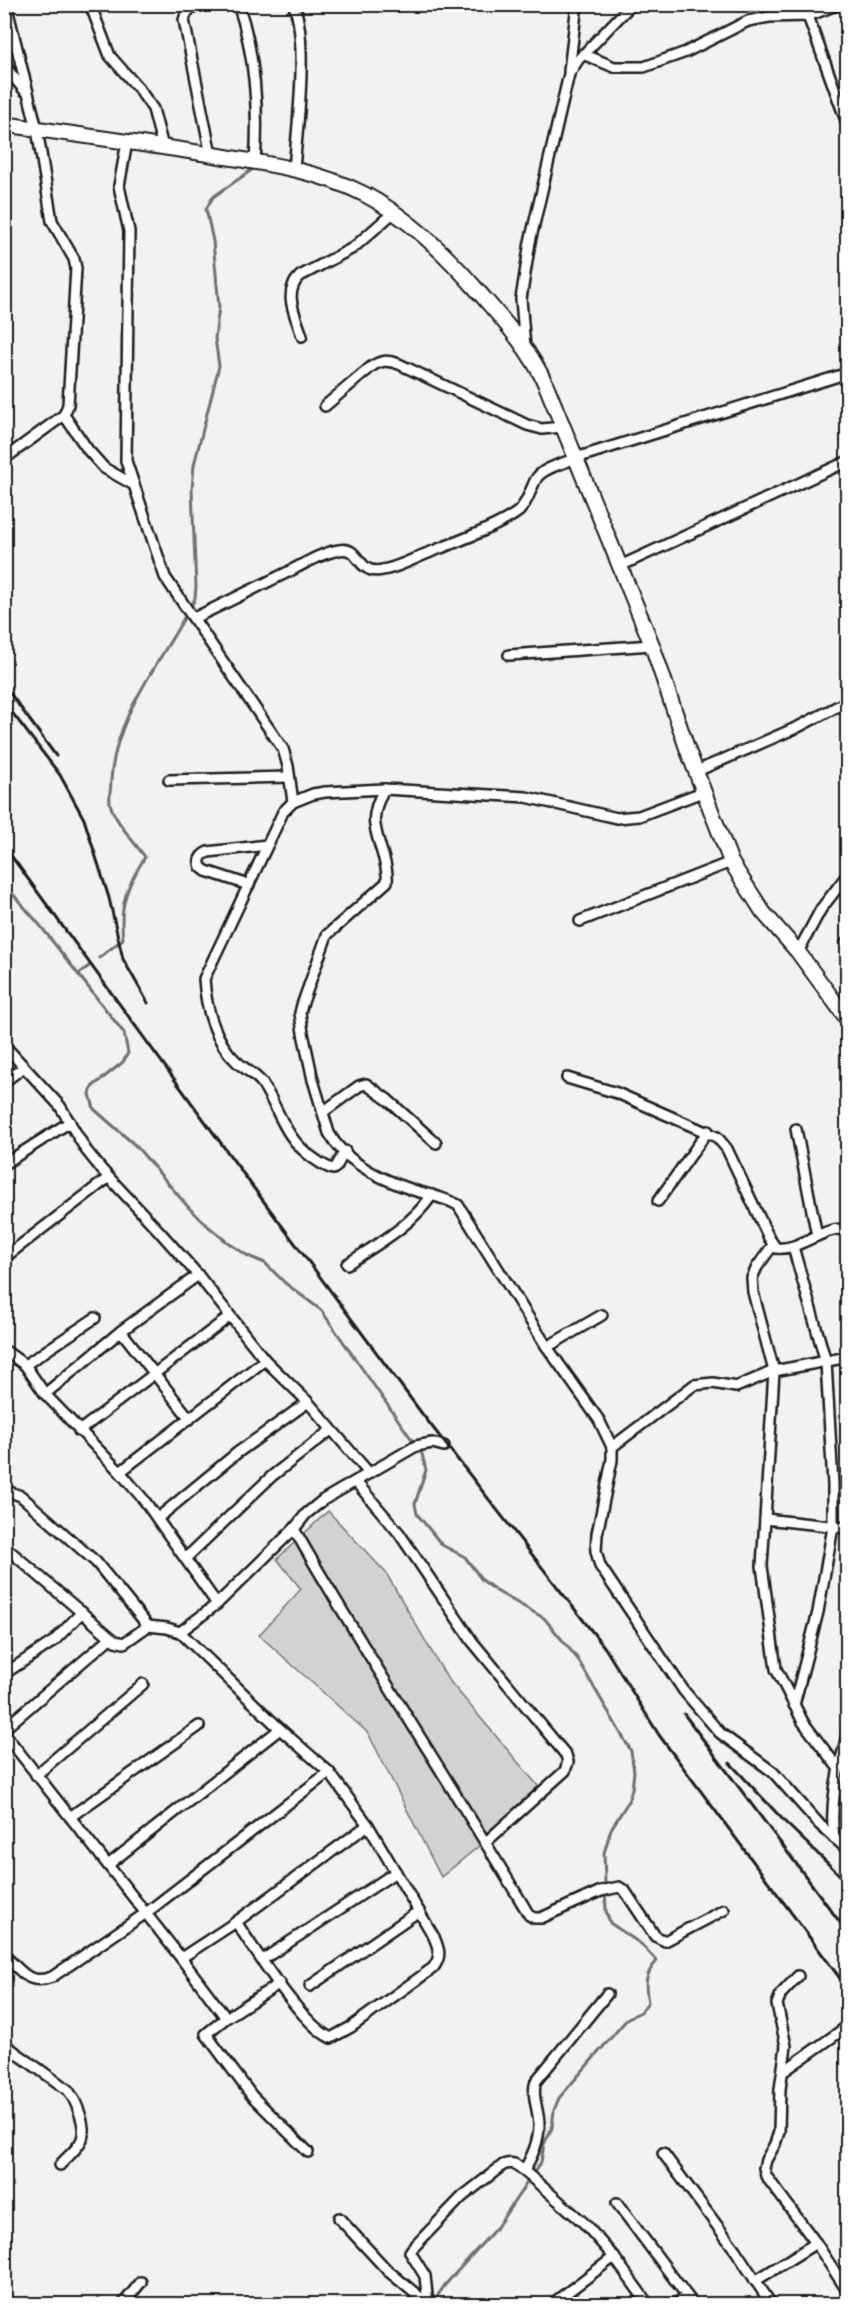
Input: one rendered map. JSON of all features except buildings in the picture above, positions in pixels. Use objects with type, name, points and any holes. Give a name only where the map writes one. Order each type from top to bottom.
[{"type":"highway","points":[[4,124],[211,154],[320,176],[363,193],[394,212],[424,236],[471,283],[525,347],[537,366],[652,645],[688,751],[698,771],[732,862],[763,912],[798,952],[848,1020]]},
{"type":"street","points":[[4,459],[64,415],[70,396],[71,329],[76,268],[74,258],[52,220],[37,129],[6,4]]},
{"type":"street","points":[[90,4],[110,56],[139,89],[153,110],[163,147]]},
{"type":"street","points":[[203,4],[191,8],[184,20],[211,154]]},
{"type":"street","points":[[238,4],[256,101],[255,162]]},
{"type":"street","points":[[293,4],[297,14],[300,43],[294,170]]},
{"type":"street","points":[[525,347],[521,298],[530,242],[568,74],[577,4]]},
{"type":"street","points":[[568,74],[583,54],[632,4]]},
{"type":"street","points":[[583,54],[614,67],[644,67],[669,59],[748,21],[769,17],[808,16],[839,4]]},
{"type":"street","points":[[808,16],[848,126]]},
{"type":"street","points":[[4,65],[28,96]]},
{"type":"street","points":[[127,142],[119,186],[129,231],[126,461],[165,577],[279,741],[285,755],[293,802]]},
{"type":"street","points":[[302,336],[290,297],[294,281],[353,248],[394,212]]},
{"type":"street","points":[[325,406],[379,361],[388,361],[399,364],[527,425],[542,429],[563,427]]},
{"type":"street","points":[[194,618],[306,563],[339,550],[345,549],[356,554],[365,567],[372,570],[380,570],[424,555],[480,532],[518,512],[525,504],[536,478],[576,458],[848,373]]},
{"type":"street","points":[[64,415],[88,450],[104,468],[134,485]]},
{"type":"street","points":[[620,566],[848,461]]},
{"type":"street","points":[[510,655],[652,645]]},
{"type":"street","points":[[698,771],[798,727],[848,701]]},
{"type":"street","points":[[169,780],[289,777]]},
{"type":"street","points":[[345,1151],[336,1167],[326,1168],[296,1143],[284,1127],[259,1080],[230,1054],[216,1033],[205,997],[204,979],[283,812],[293,802],[313,794],[384,789],[526,797],[617,818],[639,816],[705,791]]},
{"type":"street","points":[[384,789],[377,802],[373,819],[387,870],[387,882],[327,935],[300,1012],[313,1080],[333,1141],[362,1168],[412,1190],[444,1197],[458,1205],[547,1347],[599,1419],[612,1447],[612,1460],[597,1534],[596,1551],[600,1566],[684,1690],[720,1733],[773,1772],[848,1850]]},
{"type":"street","points":[[249,885],[207,871],[201,867],[200,859],[208,852],[267,845]]},
{"type":"street","points":[[580,921],[732,862]]},
{"type":"street","points":[[798,952],[821,909],[848,874]]},
{"type":"street","points":[[4,1045],[54,1098],[86,1150],[108,1178],[198,1275],[265,1360],[308,1402],[369,1473]]},
{"type":"street","points":[[4,1082],[24,1067]]},
{"type":"street","points":[[567,1078],[617,1093],[708,1131],[717,1137],[727,1149],[773,1245],[780,1249],[793,1247],[837,1229],[848,1231]]},
{"type":"street","points":[[323,1112],[359,1086],[366,1084],[388,1100],[436,1143]]},
{"type":"street","points":[[4,1164],[70,1122]]},
{"type":"street","points":[[796,1129],[818,1236]]},
{"type":"street","points":[[658,1201],[708,1131]]},
{"type":"street","points":[[4,1258],[108,1178]]},
{"type":"street","points":[[347,1264],[411,1220],[432,1195]]},
{"type":"street","points":[[773,1245],[752,1278],[753,1292],[774,1371],[762,1566],[776,1669],[813,1737],[839,1769]]},
{"type":"street","points":[[793,1247],[826,1362],[834,1485],[833,1527],[818,1612],[794,1705]]},
{"type":"street","points":[[45,1394],[121,1331],[198,1275]]},
{"type":"street","points":[[547,1347],[602,1314]]},
{"type":"street","points":[[80,1431],[229,1317]]},
{"type":"street","points":[[25,1365],[95,1318]]},
{"type":"street","points":[[121,1331],[190,1419]]},
{"type":"street","points":[[4,1350],[25,1365],[45,1394],[120,1472],[158,1518],[217,1604]]},
{"type":"street","points":[[612,1447],[694,1385],[713,1383],[736,1387],[774,1371],[848,1357]]},
{"type":"street","points":[[120,1472],[265,1360]]},
{"type":"street","points":[[158,1518],[237,1453],[308,1402]]},
{"type":"street","points":[[186,1558],[272,1476],[331,1430]]},
{"type":"street","points":[[180,1632],[217,1604],[322,1500],[416,1446],[432,1443],[444,1446]]},
{"type":"street","points":[[356,1482],[399,1533],[472,1641],[566,1755],[568,1762],[565,1771],[486,1842]]},
{"type":"street","points":[[4,1492],[21,1496],[89,1556],[148,1626]]},
{"type":"street","points":[[765,1518],[848,1528]]},
{"type":"street","points":[[294,1529],[346,1621],[486,1842],[529,1915],[541,1918],[601,1891],[619,1887],[625,1891],[654,1936],[666,1941],[724,1910]]},
{"type":"street","points":[[4,1546],[110,1638],[124,1644],[148,1626],[180,1632],[280,1729],[329,1772],[368,1825],[419,1911],[440,1950],[439,1960],[433,1968],[331,2038],[314,2027],[279,1983],[236,1922]]},
{"type":"street","points":[[4,1674],[54,1641],[82,1612]]},
{"type":"street","points":[[110,1638],[4,1731],[36,1775],[182,1958],[226,2018]]},
{"type":"street","points":[[36,1775],[143,1684]]},
{"type":"street","points":[[70,1817],[199,1726]]},
{"type":"street","points":[[108,1865],[280,1729]]},
{"type":"street","points":[[834,1838],[831,1818],[832,1804],[848,1732]]},
{"type":"street","points":[[4,1955],[32,1979],[45,1980],[52,1977],[146,1913],[329,1772]]},
{"type":"street","points":[[182,1958],[236,1922],[368,1825]]},
{"type":"street","points":[[262,1960],[396,1872]]},
{"type":"street","points":[[310,1986],[419,1911]]},
{"type":"street","points":[[798,1976],[781,1994],[777,2004],[786,2046],[780,2089],[779,2132],[764,2168],[766,2176],[816,2243],[848,2292]]},
{"type":"street","points":[[279,1983],[206,2034],[252,2096],[308,2152]]},
{"type":"street","points":[[527,2172],[537,2143],[539,2124],[533,2089],[536,2081],[607,1994]]},
{"type":"street","points":[[784,2071],[848,2026]]},
{"type":"street","points":[[4,2044],[68,2090],[73,2097],[83,2128],[83,2137],[79,2145],[60,2165]]},
{"type":"street","points":[[663,2153],[736,2251],[771,2304]]},
{"type":"street","points":[[339,2218],[387,2270],[428,2304],[425,2276],[414,2259],[412,2249],[462,2196],[503,2165],[515,2163],[584,2223],[614,2257],[648,2304]]},
{"type":"street","points":[[617,2203],[690,2300],[675,2304]]},
{"type":"street","points":[[755,2281],[816,2243]]},
{"type":"street","points":[[552,2304],[614,2257]]},
{"type":"street","points":[[123,2304],[141,2282]]},
{"type":"shaded area","points":[[328,1511],[386,1573],[447,1678],[544,1793],[441,1877],[368,1733],[259,1635],[301,1589],[277,1559]]},
{"type":"waterway","points":[[193,603],[196,587],[192,490],[194,465],[219,366],[215,338],[219,307],[213,241],[206,209],[213,197],[256,167]]},
{"type":"waterway","points":[[99,958],[123,939],[123,905],[133,877],[145,857],[120,823],[110,803],[114,757],[128,715],[138,695],[184,618]]},
{"type":"waterway","points":[[4,884],[39,924],[124,1033],[128,1053],[123,1062],[92,1087],[90,1094],[94,1109],[136,1146],[189,1208],[209,1227],[248,1256],[265,1263],[285,1283],[321,1310],[422,1454],[426,1470],[415,1504],[417,1514],[442,1545],[465,1557],[482,1580],[498,1592],[544,1618],[577,1658],[631,1751],[634,1772],[632,1789],[628,1802],[611,1829],[604,1853],[606,1911],[610,1923],[641,1944],[657,1961],[646,1980],[648,2002],[641,2012],[628,2018],[559,2098],[554,2110],[552,2128],[544,2144],[541,2162],[497,2227],[445,2285],[438,2295],[436,2304]]},
{"type":"waterway","points":[[79,974],[89,966]]},
{"type":"railway","points":[[4,685],[56,756]]},
{"type":"railway","points":[[4,702],[60,775],[84,819],[109,898],[123,959],[148,1003]]},
{"type":"railway","points":[[4,846],[423,1415],[605,1648],[659,1735],[848,1989]]},
{"type":"railway","points":[[684,1714],[848,1933]]},
{"type":"railway","points":[[730,1763],[786,1823],[848,1883]]}]
